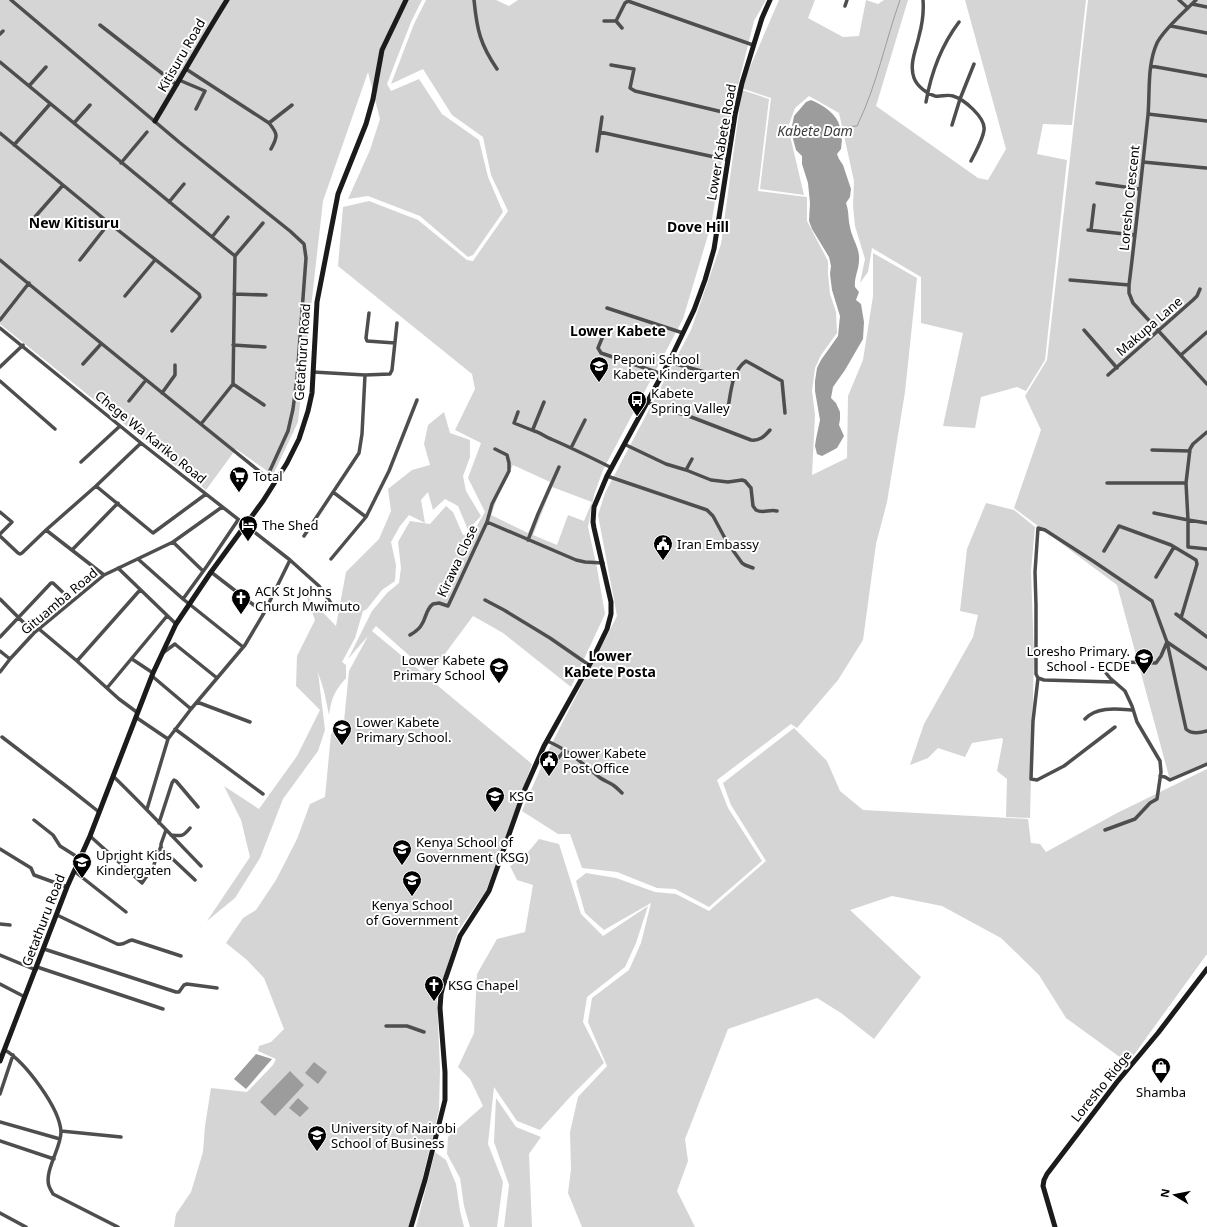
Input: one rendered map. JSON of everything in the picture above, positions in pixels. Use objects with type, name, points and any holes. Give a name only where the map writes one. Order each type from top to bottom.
[{"type":"main road","name":"Kitisuru Road","points":[[155,121],[204,36],[227,0]]},
{"type":"main road","name":"Getathuru Road","points":[[0,1061],[67,887],[90,836],[153,675],[176,624],[253,515],[287,463],[301,434],[312,393],[317,302],[338,194],[366,124],[373,99],[382,50],[406,0]]},
{"type":"main road","name":"Lower Kabete Road","points":[[410,1227],[425,1180],[445,1099],[445,1072],[440,1008],[442,990],[460,936],[490,891],[525,789],[547,740],[589,665],[607,629],[611,614],[611,602],[594,528],[594,507],[607,476],[669,362],[696,304],[705,280],[712,257],[735,115],[742,83],[762,18],[770,0]]},
{"type":"main road","name":"Loresho Ridge","points":[[1055,1227],[1043,1186],[1047,1174],[1117,1082],[1158,1033],[1207,969]]},
{"type":"street","points":[[11,0],[185,147],[290,231],[304,244],[306,258],[297,378],[293,409],[288,431],[267,477]]},
{"type":"street","points":[[474,0],[479,37],[487,54],[497,69]]},
{"type":"street","points":[[845,6],[847,0]]},
{"type":"street","points":[[922,0],[923,16],[914,53],[913,69],[915,80],[922,89],[935,96],[954,96],[960,99],[980,116],[984,125],[984,131],[971,161]]},
{"type":"street","points":[[1179,0],[1188,8]]},
{"type":"street","name":"Loresho Crescent","points":[[1196,0],[1164,33],[1158,42],[1154,53],[1151,66],[1148,114],[1129,285],[1134,303],[1207,384]]},
{"type":"street","points":[[616,21],[624,3],[628,1],[753,45]]},
{"type":"street","points":[[1192,4],[1207,8]]},
{"type":"street","points":[[604,20],[616,21],[622,28]]},
{"type":"street","points":[[926,102],[941,50],[959,22]]},
{"type":"street","points":[[100,25],[178,83],[205,91],[196,110]]},
{"type":"street","points":[[1171,26],[1207,33]]},
{"type":"street","points":[[0,62],[235,256]]},
{"type":"street","points":[[611,64],[634,69],[630,88],[636,91],[735,115]]},
{"type":"street","points":[[952,125],[960,99],[974,64]]},
{"type":"street","points":[[29,86],[46,66]]},
{"type":"street","points":[[1151,66],[1207,76]]},
{"type":"street","points":[[186,69],[269,123],[275,131],[276,139],[271,149]]},
{"type":"street","points":[[14,145],[50,104]]},
{"type":"street","points":[[74,124],[90,105]]},
{"type":"street","points":[[269,123],[292,105]]},
{"type":"street","points":[[1148,114],[1207,120]]},
{"type":"street","points":[[597,151],[602,117]]},
{"type":"street","points":[[121,163],[147,132]]},
{"type":"street","points":[[600,132],[728,160]]},
{"type":"street","points":[[0,133],[109,223],[199,294],[200,297],[172,331]]},
{"type":"street","points":[[1143,162],[1206,168]]},
{"type":"street","points":[[1097,183],[1139,189]]},
{"type":"street","points":[[34,218],[62,184]]},
{"type":"street","points":[[169,202],[184,184]]},
{"type":"street","points":[[1094,205],[1089,230],[1134,235]]},
{"type":"street","points":[[212,237],[228,216]]},
{"type":"street","points":[[80,260],[109,223]]},
{"type":"street","points":[[201,424],[233,384],[235,256],[263,223]]},
{"type":"street","points":[[0,260],[101,344],[274,483]]},
{"type":"street","points":[[125,296],[155,260]]},
{"type":"street","points":[[1070,280],[1129,285]]},
{"type":"street","points":[[0,320],[29,284]]},
{"type":"street","name":"Makupa Lane","points":[[1108,375],[1193,300],[1197,296],[1200,289]]},
{"type":"street","points":[[234,294],[266,295]]},
{"type":"street","points":[[607,308],[683,333]]},
{"type":"street","points":[[369,313],[366,340],[395,343]]},
{"type":"street","points":[[313,372],[365,375],[392,373],[397,323]]},
{"type":"street","name":"Chege Wa Kariko Road","points":[[0,328],[141,443],[290,560],[319,586],[333,606]]},
{"type":"street","points":[[1084,330],[1117,368]]},
{"type":"street","points":[[605,331],[598,348],[601,353],[662,374]]},
{"type":"street","points":[[1181,355],[1207,332]]},
{"type":"street","points":[[83,364],[101,344]]},
{"type":"street","points":[[233,345],[265,347]]},
{"type":"street","points":[[0,367],[23,346]]},
{"type":"street","points":[[728,408],[732,380],[741,364],[746,360],[781,380],[783,383],[785,413]]},
{"type":"street","points":[[669,362],[732,380]]},
{"type":"street","points":[[162,393],[175,374],[175,365]]},
{"type":"street","points":[[304,536],[359,453],[362,434],[365,375]]},
{"type":"street","points":[[129,401],[146,380]]},
{"type":"street","points":[[0,381],[55,429]]},
{"type":"street","points":[[233,384],[264,405]]},
{"type":"street","points":[[331,560],[366,517],[389,471],[416,400]]},
{"type":"street","points":[[534,431],[533,429],[544,402]]},
{"type":"street","points":[[647,402],[669,411],[686,415],[750,440],[755,441],[762,438],[770,430]]},
{"type":"street","points":[[518,412],[514,423],[612,468]]},
{"type":"street","points":[[571,448],[585,420]]},
{"type":"street","points":[[81,462],[120,426]]},
{"type":"street","points":[[1207,432],[1193,444],[1190,451],[1186,482],[1188,547],[1207,549]]},
{"type":"street","points":[[0,512],[12,522],[0,535],[20,554],[96,486],[141,443]]},
{"type":"street","points":[[624,444],[666,464],[715,481],[745,481],[751,488],[753,506],[756,510],[761,512],[773,510],[777,511]]},
{"type":"street","points":[[487,522],[492,504],[509,471],[507,456],[495,449]]},
{"type":"street","points":[[1152,450],[1190,451]]},
{"type":"street","points":[[686,470],[692,459]]},
{"type":"street","points":[[528,540],[559,467]]},
{"type":"street","points":[[607,476],[707,510],[713,516],[727,542],[742,563],[745,566],[753,568]]},
{"type":"street","points":[[1107,483],[1186,482]]},
{"type":"street","points":[[96,486],[154,533],[206,494]]},
{"type":"street","points":[[334,492],[366,517]]},
{"type":"street","points":[[72,550],[118,504]]},
{"type":"street","name":"Gituamba Road","points":[[0,672],[34,633],[104,575],[173,542],[222,506]]},
{"type":"street","points":[[1154,513],[1207,523]]},
{"type":"street","points":[[183,598],[203,572],[238,520]]},
{"type":"street","name":"Kirawa Close","points":[[410,635],[423,624],[428,610],[433,604],[439,603],[448,606],[487,522],[576,560],[603,563]]},
{"type":"street","points":[[1104,551],[1119,526],[1174,547],[1196,560],[1197,562],[1181,618]]},
{"type":"street","points":[[1115,727],[1064,766],[1036,780],[1031,779],[1033,721],[1038,678],[1036,674],[1035,572],[1038,528],[1045,530],[1152,601],[1167,642],[1186,729],[1188,732],[1192,733],[1207,731]]},
{"type":"street","points":[[46,530],[104,575]]},
{"type":"street","points":[[173,542],[203,572]]},
{"type":"street","points":[[1156,577],[1174,547]]},
{"type":"street","points":[[138,560],[243,647]]},
{"type":"street","points":[[147,809],[168,739],[191,708],[243,647],[264,613],[290,560]]},
{"type":"street","points":[[118,568],[176,624]]},
{"type":"street","points":[[212,572],[264,613]]},
{"type":"street","points":[[0,637],[51,583],[53,583],[72,601]]},
{"type":"street","points":[[77,661],[140,590]]},
{"type":"street","points":[[0,599],[34,633]]},
{"type":"street","points":[[485,600],[543,634],[589,665]]},
{"type":"street","points":[[1176,614],[1207,637]]},
{"type":"street","points":[[107,688],[167,616]]},
{"type":"street","points":[[39,629],[137,715],[168,739]]},
{"type":"street","points":[[1167,642],[1207,669]]},
{"type":"street","points":[[1105,830],[1136,819],[1150,803],[1157,799],[1160,776],[1160,761],[1137,722],[1130,700],[1125,691],[1106,673],[1107,664],[1122,662],[1156,663],[1167,642]]},
{"type":"street","points":[[163,653],[176,645],[217,678]]},
{"type":"street","points":[[0,651],[10,660]]},
{"type":"street","points":[[132,659],[191,708]]},
{"type":"street","points":[[1038,678],[1044,680],[1114,682]]},
{"type":"street","points":[[197,702],[250,722]]},
{"type":"street","points":[[1085,719],[1095,712],[1111,709],[1133,710]]},
{"type":"street","points":[[175,729],[263,794]]},
{"type":"street","points":[[2,737],[70,788],[99,812]]},
{"type":"street","points":[[547,740],[585,764],[601,778],[613,784],[622,793]]},
{"type":"street","points":[[555,762],[565,750]]},
{"type":"street","points":[[1160,776],[1170,780],[1207,764]]},
{"type":"street","points":[[113,776],[147,809],[201,866]]},
{"type":"street","points":[[159,823],[174,780],[198,807]]},
{"type":"street","points":[[34,820],[53,835],[60,846],[79,858]]},
{"type":"street","points":[[171,835],[182,836],[190,828]]},
{"type":"street","points":[[90,836],[142,883],[153,867],[166,830]]},
{"type":"street","points":[[160,846],[195,880]]},
{"type":"street","points":[[0,849],[31,868],[34,875],[67,887]]},
{"type":"street","points":[[74,871],[126,912]]},
{"type":"street","points":[[57,915],[120,945],[124,944],[128,940],[132,940],[181,956]]},
{"type":"street","points":[[0,924],[10,925]]},
{"type":"street","points":[[44,949],[176,992],[179,992],[184,985],[187,984],[217,988]]},
{"type":"street","points":[[0,956],[36,969],[163,1009]]},
{"type":"street","points":[[0,984],[25,997]]},
{"type":"street","points":[[386,1026],[407,1026],[424,1032]]},
{"type":"street","points":[[5,1050],[13,1055],[32,1076],[55,1111],[61,1131],[60,1139],[49,1173],[48,1185],[53,1194],[118,1227]]},
{"type":"street","points":[[0,1094],[13,1055]]},
{"type":"street","points":[[0,1122],[60,1139]]},
{"type":"street","points":[[61,1131],[121,1137]]},
{"type":"street","points":[[0,1141],[54,1159]]},
{"type":"street","points":[[0,1213],[26,1227]]},
{"type":"shaded area","points":[[0,0],[422,0],[411,22],[387,84],[391,91],[419,79],[442,114],[479,140],[488,177],[503,212],[473,255],[468,257],[420,216],[368,196],[348,199],[370,150],[380,119],[368,72],[323,201],[298,422],[273,475],[236,449],[206,490],[0,324]]},
{"type":"shaded area","points":[[426,0],[496,0],[509,6],[518,0],[766,0],[754,21],[728,125],[711,225],[683,319],[603,470],[594,495],[588,527],[605,614],[571,687],[503,633],[473,616],[430,674],[376,626],[372,631],[532,764],[486,891],[458,931],[437,999],[440,1069],[439,1110],[418,1197],[409,1227],[174,1227],[176,1214],[191,1192],[203,1152],[205,1126],[211,1088],[247,1092],[273,1065],[276,1059],[258,1051],[259,1046],[271,1042],[284,1029],[264,978],[247,960],[226,943],[243,918],[256,910],[276,880],[297,839],[310,804],[325,797],[331,734],[344,721],[349,671],[368,636],[348,659],[372,611],[387,593],[399,583],[401,568],[398,542],[410,521],[430,524],[446,506],[453,512],[463,535],[472,534],[485,512],[468,478],[481,443],[455,430],[475,389],[472,374],[338,266],[343,207],[369,201],[418,220],[467,260],[473,261],[508,211],[491,175],[483,137],[452,115],[423,69],[391,84],[414,24]],"holes":[[[513,465],[550,482],[528,533],[491,515],[500,490]],[[552,487],[592,502],[584,521],[568,515],[557,545],[533,535]]]},
{"type":"shaded area","points":[[779,0],[815,0],[808,18],[843,37],[859,36],[866,0],[878,4],[884,0],[908,0],[876,106],[978,178],[988,180],[1006,149],[965,0],[1086,0],[1072,125],[1043,124],[1037,154],[1067,160],[1045,360],[1026,391],[1017,387],[981,397],[975,428],[943,426],[963,333],[921,323],[921,277],[872,248],[868,272],[860,283],[865,259],[855,226],[853,206],[854,181],[839,113],[809,96],[795,108],[788,127],[804,195],[760,189],[771,98],[741,88]]},
{"type":"shaded area","points":[[1088,0],[1207,0],[1207,763],[1170,780],[1117,585],[1014,508],[1041,430],[1025,396],[1047,360]]},
{"type":"shaded area","points":[[742,90],[769,99],[758,191],[807,197],[807,221],[828,261],[830,294],[836,312],[837,333],[821,355],[815,368],[812,391],[815,415],[812,475],[847,458],[848,396],[863,360],[873,296],[873,253],[917,278],[905,392],[887,502],[876,544],[863,640],[838,680],[797,728],[791,724],[717,780],[728,808],[762,861],[709,907],[675,889],[657,888],[617,872],[582,868],[570,834],[558,834],[522,811],[549,749],[617,616],[598,515],[605,493],[691,330],[721,244]]},
{"type":"shaded area","points":[[444,412],[450,433],[470,440],[470,457],[463,476],[466,491],[481,516],[468,530],[458,506],[445,499],[433,510],[428,492],[421,500],[425,523],[409,515],[400,526],[391,542],[396,565],[395,581],[382,590],[367,609],[363,611],[355,638],[342,662],[346,665],[346,678],[334,695],[329,715],[318,672],[325,730],[318,751],[283,799],[260,858],[235,898],[207,921],[250,857],[241,820],[224,786],[259,809],[297,756],[320,710],[296,686],[297,656],[315,620],[306,595],[336,626],[346,572],[379,539],[391,511],[388,489],[412,470],[430,465],[424,444],[428,425]]},
{"type":"shaded area","points":[[986,503],[1014,510],[1035,527],[1031,571],[1034,656],[1030,818],[1006,817],[1007,779],[997,771],[1003,740],[1002,738],[972,743],[965,757],[938,748],[928,758],[910,765],[924,724],[973,637],[978,615],[960,611],[967,549]]},
{"type":"shaded area","points":[[794,728],[827,761],[840,791],[863,810],[1028,819],[1031,843],[1040,844],[1046,852],[1117,813],[1207,769],[1207,954],[1128,1063],[1066,1018],[1039,975],[1001,938],[942,906],[892,896],[850,910],[921,977],[874,1039],[841,1013],[817,998],[728,1029],[685,1139],[688,1161],[677,1191],[695,1227],[582,1227],[568,1193],[571,1169],[570,1132],[578,1097],[607,1066],[588,1022],[592,998],[629,970],[641,943],[651,903],[604,930],[585,913],[576,881],[586,873],[616,878],[655,892],[676,894],[709,911],[766,861],[731,805],[723,783]]},
{"type":"shaded area","points":[[539,839],[559,844],[581,914],[603,936],[648,906],[636,943],[625,967],[587,997],[583,1022],[604,1063],[540,1130],[517,1121],[494,1087],[488,1144],[503,1182],[497,1227],[470,1227],[464,1206],[460,1178],[447,1154],[448,1137],[483,1106],[470,1079],[458,1067],[474,1033],[477,974],[497,939],[525,932],[533,885],[517,880],[510,866],[523,858]]},
{"type":"shaded area","points":[[496,1098],[516,1127],[541,1137],[529,1154],[532,1227],[504,1227],[509,1185],[494,1142]]},
{"type":"shaded area","points":[[435,1152],[446,1160],[456,1184],[464,1227],[416,1227]]},
{"type":"water","name":"Kabete Dam","points":[[811,100],[829,110],[836,118],[840,127],[837,131],[837,136],[842,139],[841,149],[837,154],[843,165],[851,189],[850,197],[846,203],[849,224],[859,256],[855,287],[859,292],[856,300],[861,304],[864,322],[863,339],[833,387],[831,398],[836,403],[840,412],[839,425],[844,436],[837,448],[822,456],[817,454],[815,446],[820,420],[815,391],[815,381],[817,368],[821,360],[838,336],[840,316],[832,290],[829,257],[812,229],[809,221],[810,203],[808,183],[802,164],[802,156],[796,150],[792,135],[794,116],[806,102]]},
{"type":"water","points":[[256,1054],[272,1059],[246,1089],[234,1079]]},
{"type":"water","points":[[314,1062],[327,1072],[318,1084],[305,1073]]},
{"type":"water","points":[[290,1071],[304,1085],[275,1116],[260,1102]]},
{"type":"water","points":[[298,1098],[309,1108],[300,1117],[289,1108]]},
{"type":"waterway","points":[[840,127],[857,126],[870,95],[900,0]]},
{"type":"place","name":"Peponi School Kabete Kindergarten","points":[[599,383]]},
{"type":"place","name":"Kabete Spring Valley","points":[[637,417]]},
{"type":"place","name":"Total","points":[[239,493]]},
{"type":"place","name":"The Shed","points":[[248,542]]},
{"type":"place","name":"Iran Embassy","points":[[663,561]]},
{"type":"place","name":"ACK St Johns Church Mwimuto","points":[[241,615]]},
{"type":"place","name":"Loresho Primary. School - ECDE","points":[[1144,675]]},
{"type":"place","name":"Lower Kabete Primary School","points":[[499,684]]},
{"type":"place","name":"Lower Kabete Primary School.","points":[[342,746]]},
{"type":"place","name":"Lower Kabete Post Office","points":[[549,777]]},
{"type":"place","name":"KSG","points":[[495,813]]},
{"type":"place","name":"Kenya School of Government (KSG)","points":[[402,866]]},
{"type":"place","name":"Upright Kids Kindergaten","points":[[82,879]]},
{"type":"place","name":"Kenya School of Government","points":[[412,897]]},
{"type":"place","name":"KSG Chapel","points":[[434,1002]]},
{"type":"place","name":"Shamba","points":[[1161,1084]]},
{"type":"place","name":"University of Nairobi School of Business","points":[[317,1152]]},
{"type":"district","name":"New Kitisuru","points":[[74,222]]},
{"type":"district","name":"Dove Hill","points":[[698,226]]},
{"type":"district","name":"Lower Kabete","points":[[618,330]]},
{"type":"district","name":"Lower Kabete Posta","points":[[610,664]]}]
